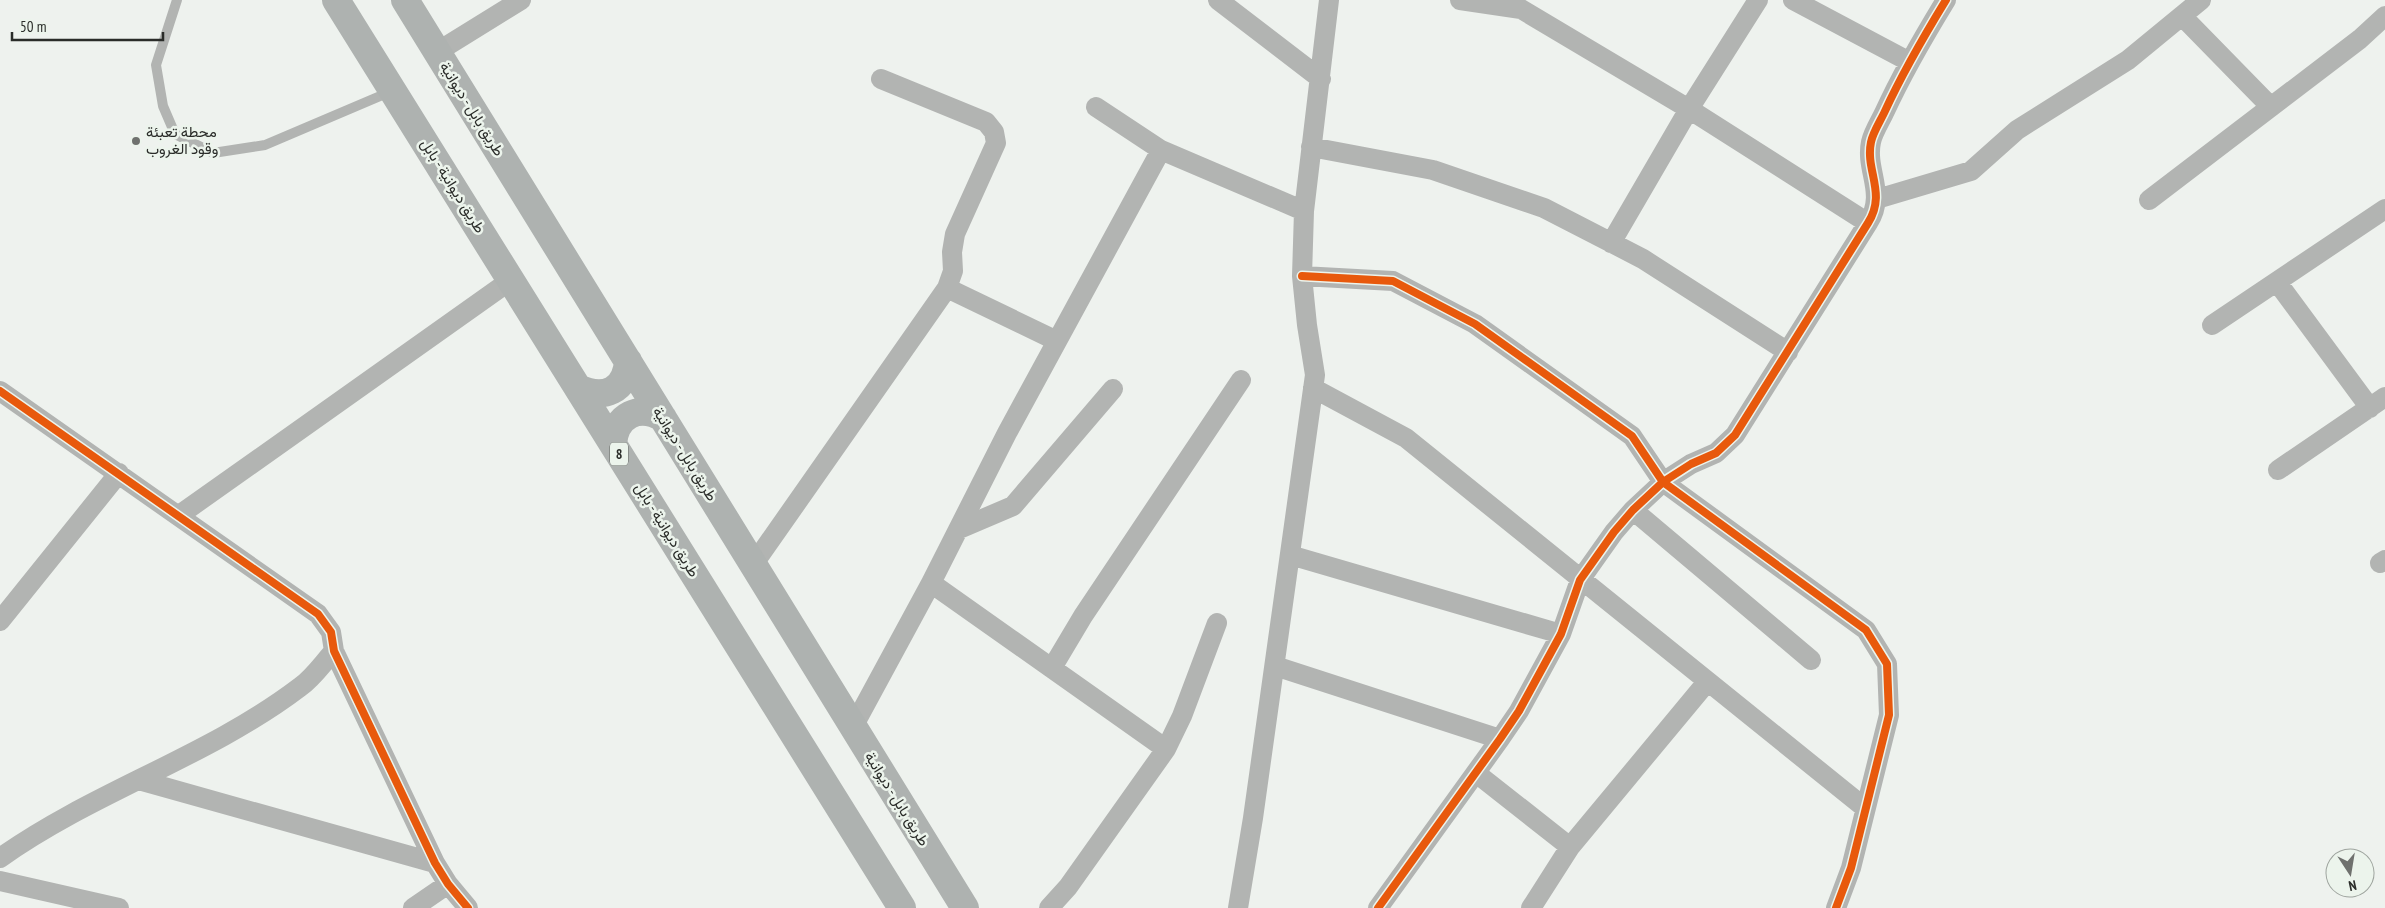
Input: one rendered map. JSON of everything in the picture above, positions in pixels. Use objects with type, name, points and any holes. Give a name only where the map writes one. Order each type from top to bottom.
[{"type":"highway","name":"طريق ديوانية - بابل","points":[[336,0],[902,908]]},
{"type":"highway","name":"طريق بابل - ديوانية","points":[[405,0],[964,908]]},
{"type":"highway","points":[[578,388],[589,393],[602,394],[613,390],[622,382],[627,371],[628,361]]},
{"type":"highway","points":[[612,443],[614,432],[620,422],[629,414],[641,411],[653,412],[663,418]]},
{"type":"street","points":[[438,52],[522,0]]},
{"type":"street","points":[[1218,0],[1321,79]]},
{"type":"street","points":[[1238,908],[1275,666],[1315,374],[1302,276],[1304,211],[1329,0]]},
{"type":"street","points":[[1460,0],[1521,9],[1689,109],[1868,223]]},
{"type":"street","points":[[1611,243],[1689,109],[1758,0]]},
{"type":"street","points":[[1793,0],[1908,61]]},
{"type":"street","points":[[1378,908],[1519,711],[1561,634],[1580,580],[1633,510],[1663,482],[1691,464],[1716,453],[1735,435],[1873,217],[1877,199],[1876,180],[1870,155],[1871,140],[1908,61],[1946,0]]},
{"type":"street","points":[[1877,199],[1971,171],[2017,130],[2128,60],[2201,0]]},
{"type":"street","points":[[2182,16],[2271,107]]},
{"type":"street","points":[[2149,200],[2360,40],[2385,16]]},
{"type":"street","points":[[753,565],[947,288],[953,271],[952,252],[955,234],[996,143],[994,132],[986,122],[881,79]]},
{"type":"street","points":[[1096,107],[1161,150],[1304,211]]},
{"type":"street","points":[[1311,147],[1432,170],[1544,208],[1643,259],[1788,352]]},
{"type":"street","points":[[853,727],[1161,150]]},
{"type":"street","points":[[2212,325],[2385,208]]},
{"type":"street","points":[[1302,276],[1393,281],[1475,324],[1632,436],[1663,482],[1866,630],[1887,664],[1889,715],[1851,868],[1836,908]]},
{"type":"street","points":[[178,516],[511,280]]},
{"type":"street","points":[[2277,282],[2378,403],[2278,470]]},
{"type":"street","points":[[947,288],[1058,341]]},
{"type":"street","points":[[1052,668],[1083,616],[1241,380]]},
{"type":"street","points":[[1313,388],[1406,438],[1706,682],[1866,808]]},
{"type":"street","points":[[958,529],[1013,506],[1113,389]]},
{"type":"street","points":[[0,391],[318,614],[332,632],[334,651],[435,863],[448,884],[468,908]]},
{"type":"street","points":[[0,621],[119,473]]},
{"type":"street","points":[[1633,510],[1812,660]]},
{"type":"street","points":[[1290,554],[1561,634]]},
{"type":"street","points":[[931,583],[1166,749]]},
{"type":"street","points":[[1048,908],[1072,881],[1166,749],[1182,716],[1217,622]]},
{"type":"street","points":[[0,858],[35,833],[228,735],[302,686],[334,651]]},
{"type":"street","points":[[1275,666],[1500,740]]},
{"type":"street","points":[[1531,908],[1570,847],[1706,682]]},
{"type":"street","points":[[1476,773],[1570,847]]},
{"type":"street","points":[[139,780],[435,863]]},
{"type":"street","points":[[0,881],[119,908]]},
{"type":"street","points":[[413,908],[448,884]]},
{"type":"lane","points":[[177,0],[156,65],[163,106],[175,134],[213,153],[265,145],[393,91]]},
{"type":"cycle path","points":[[1378,908],[1519,711],[1561,634],[1580,580],[1614,532],[1633,510],[1663,482],[1691,464],[1716,453],[1735,435],[1868,223],[1876,202],[1870,153],[1872,138],[1906,68],[1946,0]]},
{"type":"cycle path","points":[[1302,276],[1393,281],[1475,324],[1632,436],[1663,482],[1866,630],[1887,664],[1889,715],[1851,868],[1836,908]]},
{"type":"cycle path","points":[[0,391],[318,614],[331,632],[334,651],[435,863],[448,884],[468,908]]},
{"type":"place","name":"محطة تعبئة وقود الغروب","points":[[136,141]]}]
